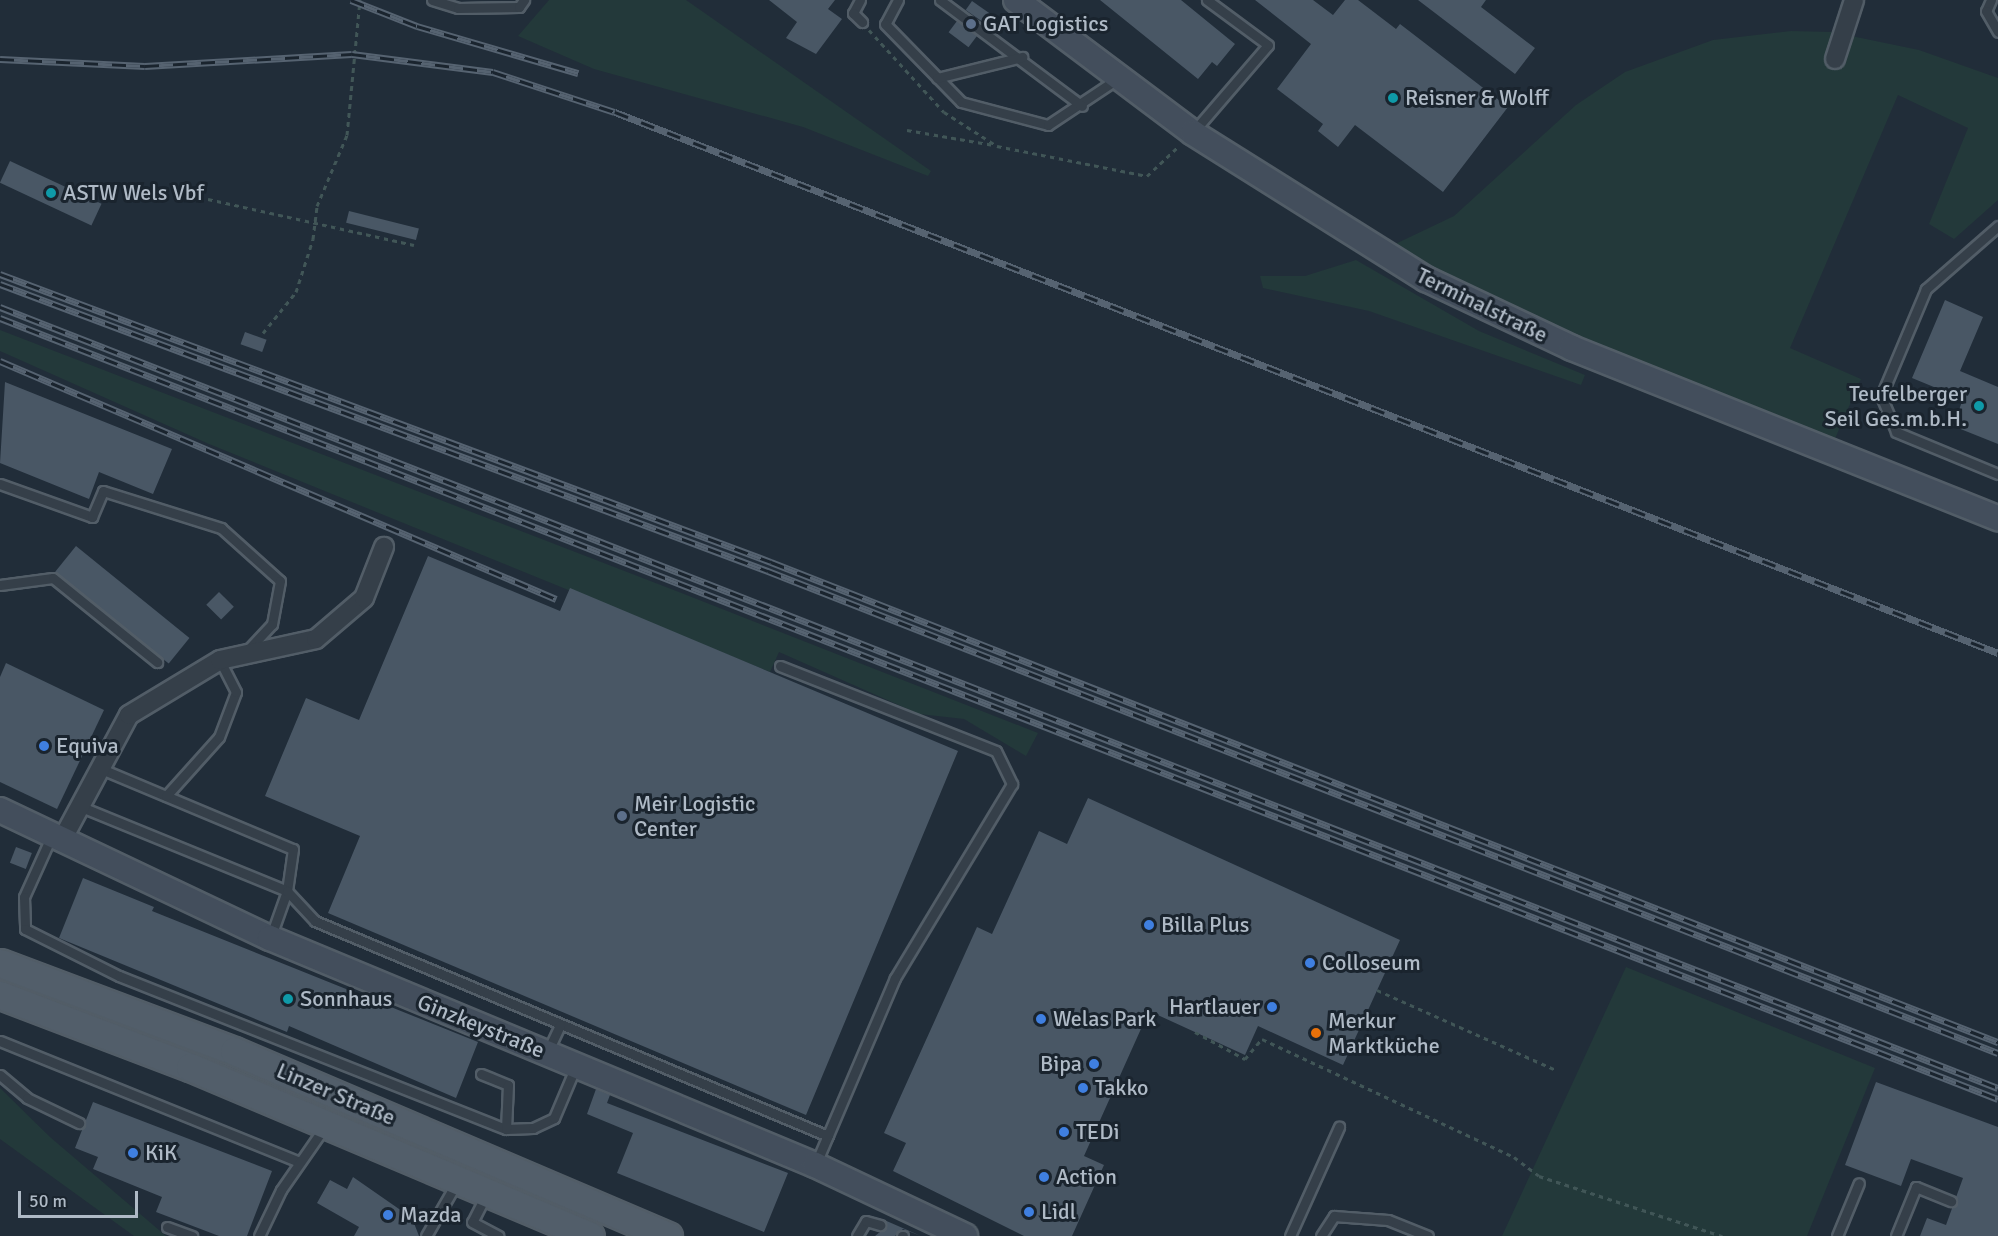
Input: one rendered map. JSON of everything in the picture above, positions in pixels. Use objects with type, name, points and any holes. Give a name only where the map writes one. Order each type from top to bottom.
[{"type":"main road","name":"Linzer Straße","points":[[0,963],[234,1051],[668,1236]]},
{"type":"main road","name":"Linzer Straße","points":[[0,995],[327,1125],[590,1236]]},
{"type":"street","name":"Terminalstraße","points":[[1016,0],[1117,79],[1282,193],[1488,312],[1998,518]]},
{"type":"street","points":[[1835,59],[1854,0]]},
{"type":"street","points":[[57,837],[79,806],[129,714],[220,660],[315,639],[364,598],[384,547]]},
{"type":"street","name":"Ginzkeystraße","points":[[0,810],[270,938],[815,1165],[959,1235]]},
{"type":"lane","points":[[432,0],[458,8],[519,7],[524,0]]},
{"type":"lane","points":[[860,0],[853,12],[862,22]]},
{"type":"lane","points":[[898,0],[885,24],[961,102],[1048,125],[1083,106],[1117,79]]},
{"type":"lane","points":[[940,0],[1022,57],[1083,106]]},
{"type":"lane","points":[[1193,133],[1268,45],[1207,0]]},
{"type":"lane","points":[[1991,0],[1986,11],[1998,32]]},
{"type":"lane","points":[[938,78],[1022,57]]},
{"type":"lane","points":[[1998,226],[1926,290],[1881,396],[1896,432],[1998,474]]},
{"type":"lane","points":[[0,484],[92,517],[103,491],[221,528],[280,581],[272,624],[245,653]]},
{"type":"lane","points":[[0,585],[53,578],[157,662]]},
{"type":"lane","points":[[166,796],[219,737],[236,692],[220,660]]},
{"type":"lane","points":[[780,666],[996,751],[1012,784],[895,978],[815,1165]]},
{"type":"lane","points":[[99,768],[293,849],[287,891],[270,938]]},
{"type":"lane","points":[[79,806],[287,891],[315,921],[828,1136]]},
{"type":"lane","points":[[57,837],[20,912],[25,929],[36,937],[506,1129],[533,1128],[554,1118],[576,1065]]},
{"type":"lane","points":[[547,1053],[560,1025]]},
{"type":"lane","points":[[0,1041],[300,1162]]},
{"type":"lane","points":[[481,1074],[508,1085],[506,1129]]},
{"type":"lane","points":[[0,1075],[27,1098],[79,1123]]},
{"type":"lane","points":[[259,1236],[300,1162],[327,1125]]},
{"type":"lane","points":[[1290,1236],[1339,1127]]},
{"type":"lane","points":[[426,1236],[458,1180]]},
{"type":"lane","points":[[1837,1236],[1859,1183]]},
{"type":"lane","points":[[1896,1236],[1916,1187],[1951,1201]]},
{"type":"lane","points":[[487,1192],[472,1222],[498,1236]]},
{"type":"lane","points":[[1321,1236],[1334,1216],[1388,1220],[1428,1236]]},
{"type":"lane","points":[[857,1236],[867,1221],[880,1225]]},
{"type":"lane","points":[[167,1227],[192,1236]]},
{"type":"path","points":[[263,333],[296,292],[316,225],[317,206],[347,135],[360,0]]},
{"type":"path","points":[[907,130],[997,146]]},
{"type":"path","points":[[208,199],[316,225],[414,245]]},
{"type":"path","points":[[1377,990],[1554,1069]]},
{"type":"path","points":[[1196,1032],[1245,1059],[1262,1040],[1514,1157],[1539,1176],[1722,1236]]},
{"type":"green space","points":[[549,0],[686,0],[931,171],[928,176],[803,127],[594,69],[518,36]]},
{"type":"green space","points":[[1791,31],[1832,32],[1919,50],[1998,78],[1998,200],[1954,239],[1929,224],[1968,128],[1898,95],[1790,348],[1861,379],[1834,441],[1576,339],[1389,247],[1454,216],[1576,105],[1625,72],[1713,40]]},
{"type":"green space","points":[[1356,260],[1479,331],[1585,375],[1581,385],[1369,311],[1263,288],[1260,276],[1305,276]]},
{"type":"green space","points":[[0,330],[1038,733],[1026,756],[964,719],[919,714],[779,652],[770,672],[209,444],[0,351]]},
{"type":"green space","points":[[1626,967],[1875,1068],[1807,1236],[1502,1236]]},
{"type":"green space","points":[[0,1088],[50,1137],[166,1236],[134,1236],[0,1139]]},
{"type":"building","points":[[769,0],[835,0],[828,9],[842,19],[816,54],[786,38],[797,22]]},
{"type":"building","points":[[1100,0],[1181,0],[1235,44],[1217,66],[1212,62],[1198,79]]},
{"type":"building","name":"Reisner & Wolff","points":[[1255,0],[1313,0],[1333,15],[1345,0],[1358,0],[1396,29],[1400,24],[1508,107],[1443,192],[1355,125],[1338,147],[1318,131],[1323,124],[1277,89],[1311,44]]},
{"type":"building","points":[[1418,0],[1486,0],[1481,7],[1535,48],[1515,74]]},
{"type":"building","points":[[972,1],[992,15],[985,24],[966,10]]},
{"type":"building","points":[[957,21],[977,36],[969,47],[949,32]]},
{"type":"building","name":"ASTW Wels Vbf","points":[[10,161],[102,204],[91,225],[0,183]]},
{"type":"building","points":[[349,211],[419,228],[416,240],[346,223]]},
{"type":"building","points":[[1945,300],[1983,317],[1960,371],[1998,387],[1998,444],[1953,426],[1963,399],[1912,378]]},
{"type":"building","points":[[245,332],[267,340],[262,352],[241,344]]},
{"type":"building","points":[[5,382],[172,449],[153,494],[99,472],[89,499],[0,463]]},
{"type":"building","points":[[76,546],[189,638],[169,664],[55,572]]},
{"type":"building","name":"Meir Logistic Center","points":[[428,556],[560,611],[570,588],[958,751],[806,1115],[328,913],[360,836],[265,796],[306,698],[359,720]]},
{"type":"building","points":[[219,592],[234,607],[221,620],[206,605]]},
{"type":"building","name":"Equiva","points":[[6,663],[104,710],[57,809],[0,782],[0,677]]},
{"type":"building","name":"Welas Park","points":[[1088,798],[1400,940],[1343,1065],[1258,1026],[1245,1055],[1149,1011],[1084,1156],[1104,1165],[1072,1236],[1024,1236],[893,1171],[906,1143],[884,1133],[977,927],[992,934],[1039,831],[1067,844]]},
{"type":"building","points":[[16,847],[32,853],[26,869],[10,863]]},
{"type":"building","name":"Sonnhaus","points":[[83,878],[154,907],[152,911],[478,1042],[456,1098],[289,1026],[287,1032],[59,938]]},
{"type":"building","points":[[1876,1082],[1998,1127],[1998,1236],[1920,1236],[1927,1218],[1946,1225],[1963,1178],[1911,1159],[1901,1186],[1845,1165]]},
{"type":"building","points":[[596,1089],[610,1095],[607,1103],[788,1173],[764,1232],[617,1173],[633,1133],[587,1114]]},
{"type":"building","points":[[93,1102],[272,1171],[247,1236],[219,1236],[156,1212],[162,1197],[93,1169],[98,1157],[75,1148]]},
{"type":"building","points":[[353,1177],[412,1218],[419,1236],[354,1236],[359,1227],[317,1203],[330,1180],[347,1189]]},
{"type":"building","points":[[882,1219],[921,1236],[903,1229],[895,1236],[875,1236],[886,1227]]},
{"type":"railway","points":[[351,0],[417,26],[578,73]]},
{"type":"railway","points":[[0,59],[145,66],[352,54],[493,72],[615,112],[1998,653]]},
{"type":"railway","points":[[0,274],[771,562],[1998,1042]]},
{"type":"railway","points":[[0,284],[768,571],[1998,1053]]},
{"type":"railway","points":[[0,307],[1998,1088]]},
{"type":"railway","points":[[0,318],[1998,1099]]},
{"type":"railway","points":[[0,361],[556,599]]},
{"type":"place","name":"GAT Logistics","points":[[971,24]]},
{"type":"place","name":"Reisner & Wolff","points":[[1393,98]]},
{"type":"place","name":"ASTW Wels Vbf","points":[[51,193]]},
{"type":"place","name":"Teufelberger Seil Ges.m.b.H.","points":[[1979,406]]},
{"type":"place","name":"Equiva","points":[[44,746]]},
{"type":"place","name":"Meir Logistic Center","points":[[622,816]]},
{"type":"place","name":"Billa Plus","points":[[1149,925]]},
{"type":"place","name":"Colloseum","points":[[1310,963]]},
{"type":"place","name":"Sonnhaus","points":[[288,999]]},
{"type":"place","name":"Hartlauer","points":[[1272,1007]]},
{"type":"place","name":"Welas Park","points":[[1041,1019]]},
{"type":"place","name":"Merkur Marktküche","points":[[1316,1033]]},
{"type":"place","name":"Bipa","points":[[1094,1064]]},
{"type":"place","name":"Takko","points":[[1083,1088]]},
{"type":"place","name":"TEDi","points":[[1064,1132]]},
{"type":"place","name":"KiK","points":[[133,1153]]},
{"type":"place","name":"Action","points":[[1044,1177]]},
{"type":"place","name":"Lidl","points":[[1029,1212]]},
{"type":"place","name":"Mazda","points":[[388,1215]]}]
